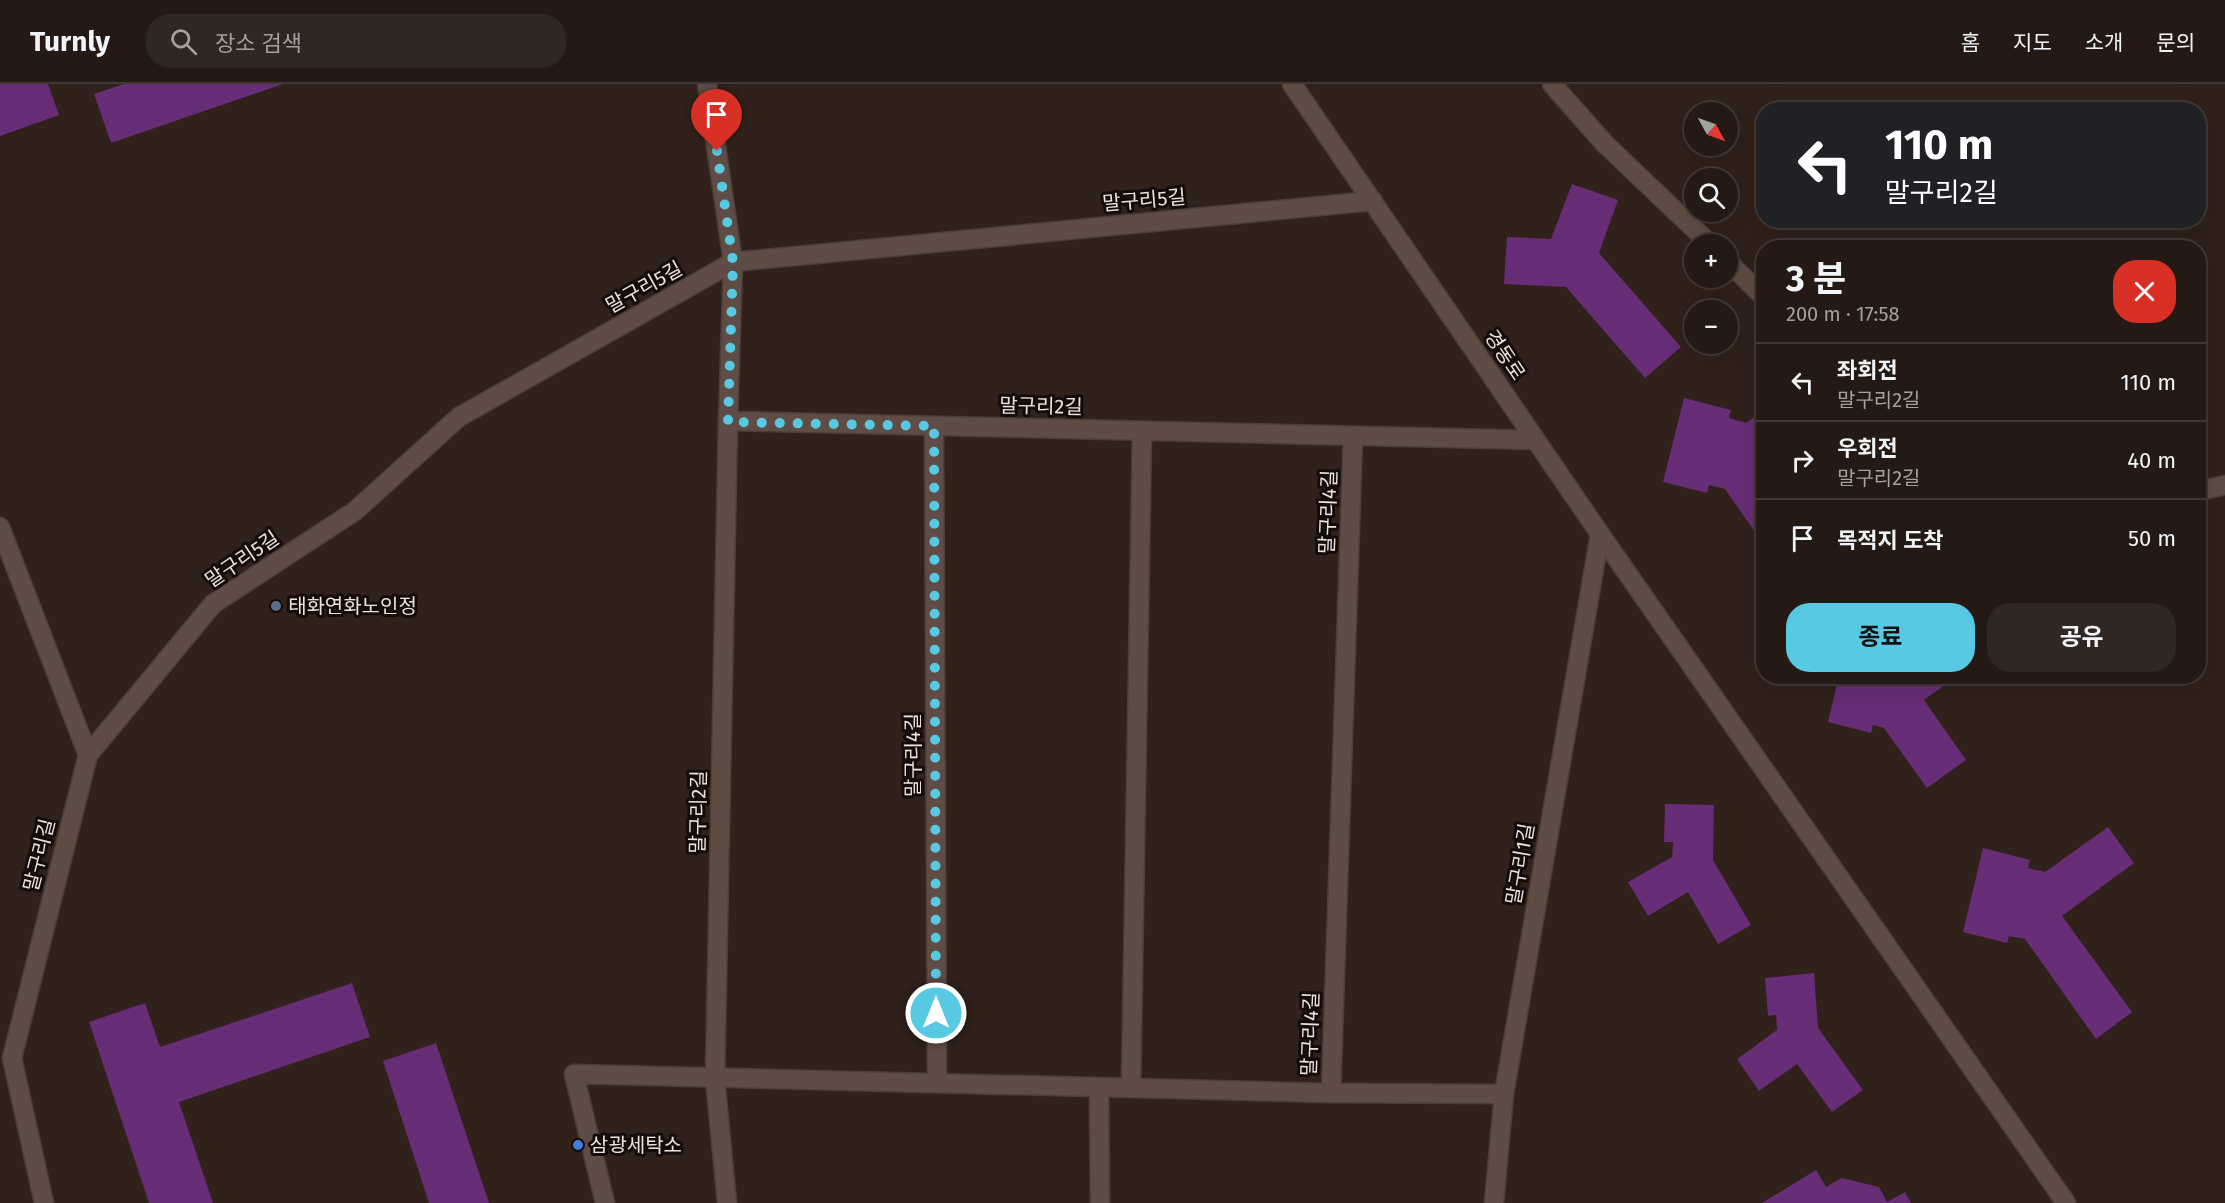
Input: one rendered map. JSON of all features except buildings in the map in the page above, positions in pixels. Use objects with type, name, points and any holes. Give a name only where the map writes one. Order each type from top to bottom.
[{"type":"street","name":"말구리2길","points":[[708,84],[733,262],[715,1078],[727,1203]]},
{"type":"street","name":"경동로","points":[[1292,84],[1600,534],[2066,1203]]},
{"type":"street","points":[[1552,84],[1604,142],[1700,234]]},
{"type":"street","name":"말구리5길","points":[[88,755],[213,604],[355,511],[459,417],[733,262],[1372,201]]},
{"type":"street","points":[[1738,272],[1756,289]]},
{"type":"street","name":"말구리2길","points":[[728,422],[1535,440]]},
{"type":"street","name":"말구리4길","points":[[934,426],[936,1083]]},
{"type":"street","points":[[1131,1088],[1142,431]]},
{"type":"street","name":"말구리4길","points":[[1331,1093],[1353,436]]},
{"type":"street","points":[[2206,489],[2225,485]]},
{"type":"street","points":[[0,527],[88,755]]},
{"type":"street","name":"말구리1길","points":[[1494,1203],[1504,1094],[1600,534]]},
{"type":"street","name":"말구리길","points":[[44,1203],[12,1058],[88,755]]},
{"type":"street","name":"말구리4길","points":[[605,1203],[574,1074],[1331,1093],[1504,1094]]},
{"type":"street","points":[[1099,1087],[1100,1203]]},
{"type":"place","name":"태화연화노인정","points":[[276,606]]},
{"type":"place","name":"삼광세탁소","points":[[578,1145]]},
{"type":"route","points":[[717,151],[733,262],[728,422],[934,426],[936,1013]]}]
